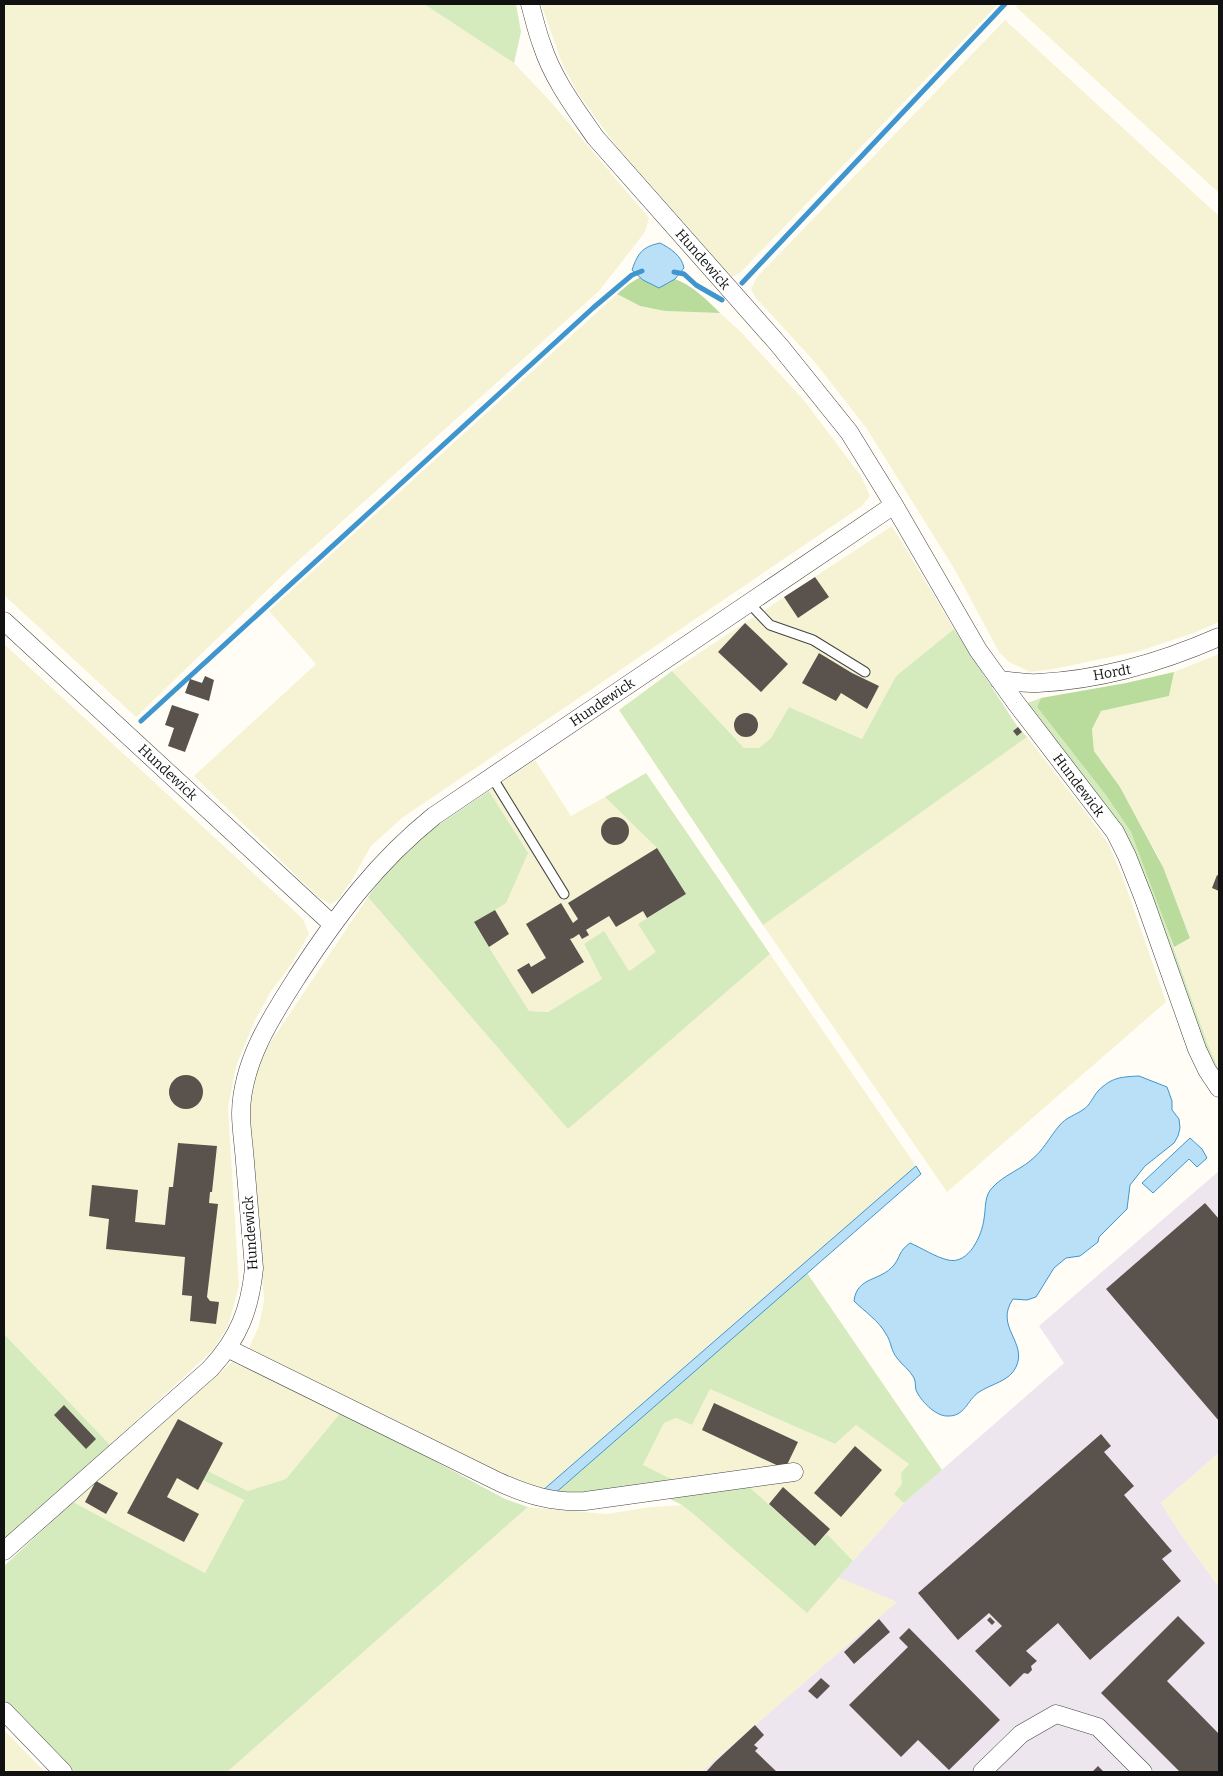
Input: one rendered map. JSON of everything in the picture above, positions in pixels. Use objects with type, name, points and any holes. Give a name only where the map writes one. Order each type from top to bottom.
[{"type":"street","name":"Hundewick","points":[[530,4],[542,46],[558,80],[595,137],[779,345],[849,432],[894,505],[978,650],[1115,832],[1144,899],[1197,1049],[1207,1070],[1219,1088]]},
{"type":"street","name":"Hundewick","points":[[4,1551],[210,1369],[227,1348],[244,1318],[253,1283],[254,1268],[241,1112],[246,1077],[266,1028],[332,924],[385,860],[406,838],[434,816],[894,505]]},
{"type":"street","name":"Hundewick","points":[[4,621],[332,924]]},
{"type":"street","name":"Hordt","points":[[999,680],[1036,683],[1104,674],[1145,665],[1219,637]]},
{"type":"street","points":[[227,1348],[499,1482],[525,1493],[555,1501],[585,1501],[794,1472]]},
{"type":"street","points":[[4,1711],[63,1772]]},
{"type":"street","points":[[982,1772],[1021,1734],[1056,1714],[1098,1727],[1143,1772]]},
{"type":"lane","points":[[749,603],[770,625],[813,640],[865,672]]},
{"type":"lane","points":[[492,776],[564,894]]},
{"type":"shaded area","points":[[4,4],[424,4],[514,63],[550,101],[649,218],[645,232],[599,291],[289,569],[136,717],[4,595]]},
{"type":"shaded area","points":[[541,4],[998,4],[740,273],[732,277],[617,147],[577,92],[562,63]]},
{"type":"shaded area","points":[[1018,4],[1219,4],[1219,193],[1016,7]]},
{"type":"shaded area","points":[[1005,20],[1219,216],[1219,622],[1140,651],[1030,672],[1009,662],[999,652],[955,570],[867,429],[814,361],[755,297],[751,289],[757,277]]},
{"type":"shaded area","points":[[617,294],[640,306],[665,311],[720,313],[740,331],[803,399],[861,476],[870,496],[862,506],[402,818],[371,846],[338,900],[330,904],[318,897],[194,776],[316,664],[269,611]]},
{"type":"shaded area","points":[[892,526],[954,629],[896,676],[862,739],[789,707],[771,738],[759,748],[744,748],[672,671]]},
{"type":"shaded area","points":[[4,644],[303,919],[309,934],[290,966],[271,991],[255,1020],[236,1066],[228,1108],[239,1286],[228,1326],[213,1350],[110,1445],[4,1334]]},
{"type":"shaded area","points":[[1219,654],[1219,1070],[1208,1045],[1174,947],[1190,937],[1159,858],[1120,787],[1094,751],[1092,729],[1100,711],[1169,696],[1174,672]]},
{"type":"shaded area","points":[[1027,737],[1108,843],[1123,878],[1166,1002],[947,1192],[763,925]]},
{"type":"shaded area","points":[[535,760],[571,816],[605,797],[657,848],[686,894],[639,924],[657,952],[628,971],[604,932],[584,945],[602,979],[548,1012],[529,1011],[474,922],[527,853],[489,791]]},
{"type":"shaded area","points":[[368,897],[568,1128],[770,954],[916,1166],[542,1491],[498,1472],[401,1423],[292,1374],[248,1350],[259,1326],[264,1300],[247,1097],[258,1061]]},
{"type":"shaded area","points":[[1219,1171],[1219,1453],[1161,1503],[1219,1587],[1219,1772],[701,1772],[840,1651],[807,1613],[904,1503],[1064,1363],[1039,1326]]},
{"type":"shaded area","points":[[232,1362],[342,1411],[286,1479],[248,1491],[208,1471],[204,1480],[244,1500],[205,1573],[73,1502]]},
{"type":"shaded area","points":[[710,1389],[835,1444],[856,1425],[909,1464],[902,1484],[895,1494],[904,1503],[853,1561],[827,1534],[815,1546],[748,1486],[679,1493],[643,1465],[664,1423],[676,1418],[692,1425]]},
{"type":"shaded area","points":[[1219,1453],[1219,1587],[1161,1503]]},
{"type":"shaded area","points":[[682,1505],[697,1517],[897,1602],[701,1772],[227,1772],[528,1507],[607,1514],[651,1507]]},
{"type":"shaded area","points":[[4,1730],[45,1772],[4,1772]]},
{"type":"green space","points":[[424,4],[516,4],[521,32],[514,63]]},
{"type":"green space","points":[[640,277],[643,280],[667,284],[675,279],[699,293],[720,313],[665,311],[640,306],[617,294]]},
{"type":"green space","points":[[954,629],[1017,726],[1027,737],[763,925],[619,710],[672,671],[744,748],[759,748],[771,738],[789,707],[862,739],[896,676]]},
{"type":"green space","points":[[1174,672],[1169,696],[1101,711],[1092,729],[1094,751],[1120,787],[1163,867],[1190,938],[1174,947],[1131,832],[1105,794],[1037,707],[1041,698],[1126,683]]},
{"type":"green space","points":[[1041,698],[1037,707],[1105,794],[1131,832],[1208,1045],[1219,1070],[1219,1082],[1213,1073],[1135,863],[1022,705]]},
{"type":"green space","points":[[646,773],[770,954],[568,1129],[368,897],[398,856],[422,836],[489,791],[528,853],[506,903],[474,923],[529,1011],[548,1012],[602,979],[584,944],[604,931],[629,971],[656,952],[638,924],[686,894],[657,848],[605,797]]},
{"type":"green space","points":[[807,1273],[942,1470],[904,1503],[894,1494],[902,1484],[901,1473],[909,1464],[856,1425],[835,1444],[710,1389],[692,1425],[676,1418],[664,1423],[643,1465],[679,1483],[678,1486],[553,1495]]},
{"type":"green space","points":[[4,1334],[110,1445],[4,1538]]},
{"type":"green space","points":[[342,1411],[505,1499],[528,1507],[227,1772],[75,1772],[4,1700],[4,1566],[73,1502],[205,1573],[244,1500],[203,1480],[208,1471],[248,1491],[286,1479]]},
{"type":"green space","points":[[748,1486],[815,1546],[827,1534],[853,1561],[807,1613],[697,1517],[682,1505],[662,1495]]},
{"type":"water","points":[[660,243],[678,256],[684,268],[675,279],[659,288],[643,280],[632,270],[636,259],[645,249]]},
{"type":"water","points":[[1139,1076],[1167,1087],[1172,1101],[1172,1110],[1179,1119],[1180,1128],[1174,1143],[1145,1166],[1130,1185],[1127,1209],[1099,1237],[1098,1242],[1080,1256],[1066,1258],[1054,1268],[1036,1297],[1027,1300],[1013,1299],[1008,1309],[1007,1318],[1019,1358],[1013,1372],[1005,1379],[975,1395],[958,1414],[947,1416],[938,1413],[924,1403],[918,1394],[914,1378],[895,1355],[883,1329],[854,1301],[856,1293],[864,1283],[882,1274],[894,1265],[903,1249],[910,1243],[943,1259],[955,1260],[962,1258],[973,1247],[983,1226],[990,1190],[1001,1180],[1035,1157],[1062,1123],[1086,1107],[1103,1086],[1117,1079]]},
{"type":"water","points":[[1190,1138],[1202,1149],[1207,1158],[1197,1167],[1189,1159],[1153,1193],[1142,1183]]},
{"type":"water","points":[[916,1166],[921,1174],[553,1495],[542,1491]]},
{"type":"building","points":[[815,577],[829,597],[798,618],[784,597]]},
{"type":"building","points":[[745,623],[788,664],[761,692],[718,652]]},
{"type":"building","points":[[819,653],[852,673],[879,686],[867,709],[841,693],[836,701],[802,683]]},
{"type":"building","points":[[205,676],[214,680],[209,701],[185,693],[190,679],[202,683]]},
{"type":"building","points":[[172,705],[199,714],[185,752],[168,746],[174,728],[165,725]]},
{"type":"building","points":[[741,713],[751,713],[758,720],[758,730],[751,737],[741,737],[734,730],[734,720]]},
{"type":"building","points":[[1018,727],[1022,732],[1017,736],[1013,731]]},
{"type":"building","points":[[615,817],[625,821],[629,831],[625,841],[615,845],[605,841],[601,831],[605,821]]},
{"type":"building","points":[[657,848],[686,894],[647,918],[643,911],[616,927],[609,916],[586,930],[589,935],[582,939],[579,934],[570,939],[584,962],[532,994],[517,970],[529,963],[531,967],[546,958],[526,924],[561,903],[573,923],[578,919],[568,903]]},
{"type":"building","points":[[1217,875],[1219,876],[1219,891],[1212,888]]},
{"type":"building","points":[[495,910],[509,934],[489,947],[474,922]]},
{"type":"building","points":[[186,1075],[198,1080],[203,1092],[198,1104],[186,1109],[174,1104],[169,1092],[174,1080]]},
{"type":"building","points":[[178,1143],[217,1146],[209,1203],[218,1204],[207,1297],[210,1301],[219,1302],[216,1324],[190,1321],[192,1296],[182,1295],[185,1257],[106,1249],[109,1219],[89,1216],[92,1185],[138,1190],[135,1222],[165,1225],[169,1187],[173,1187]]},
{"type":"building","points":[[1205,1203],[1219,1219],[1219,1421],[1106,1289]]},
{"type":"building","points":[[714,1403],[798,1442],[785,1469],[702,1430]]},
{"type":"building","points":[[64,1405],[96,1439],[86,1449],[54,1415]]},
{"type":"building","points":[[178,1419],[223,1443],[198,1490],[177,1478],[167,1497],[199,1514],[184,1542],[127,1513]]},
{"type":"building","points":[[1101,1434],[1111,1446],[1104,1452],[1134,1486],[1124,1495],[1172,1551],[1162,1559],[1181,1581],[1090,1660],[1058,1623],[1026,1651],[1037,1661],[1031,1666],[1032,1670],[1028,1674],[1024,1673],[1010,1687],[975,1651],[1002,1626],[989,1613],[958,1640],[918,1593]]},
{"type":"building","points":[[855,1446],[882,1470],[841,1517],[814,1493]]},
{"type":"building","points":[[96,1481],[118,1493],[106,1514],[85,1502]]},
{"type":"building","points":[[783,1487],[830,1529],[815,1546],[769,1504]]},
{"type":"building","points":[[1178,1616],[1205,1643],[1167,1681],[1219,1734],[1219,1772],[1180,1772],[1101,1693]]},
{"type":"building","points":[[990,1617],[995,1622],[992,1625],[987,1620]]},
{"type":"building","points":[[879,1619],[890,1632],[854,1664],[844,1652]]},
{"type":"building","points":[[909,1628],[1000,1720],[949,1770],[918,1740],[901,1757],[849,1705],[908,1647],[899,1638]]},
{"type":"building","points":[[821,1678],[830,1686],[817,1699],[808,1691]]},
{"type":"building","points":[[755,1725],[764,1735],[754,1745],[758,1748],[755,1751],[777,1772],[706,1772],[715,1762]]},
{"type":"building","points":[[1098,1766],[1104,1772],[1092,1772]]},
{"type":"waterway","points":[[742,283],[1005,4]]},
{"type":"waterway","points":[[141,721],[593,308],[632,275],[642,271]]},
{"type":"waterway","points":[[674,272],[684,274],[696,285],[722,300]]}]
